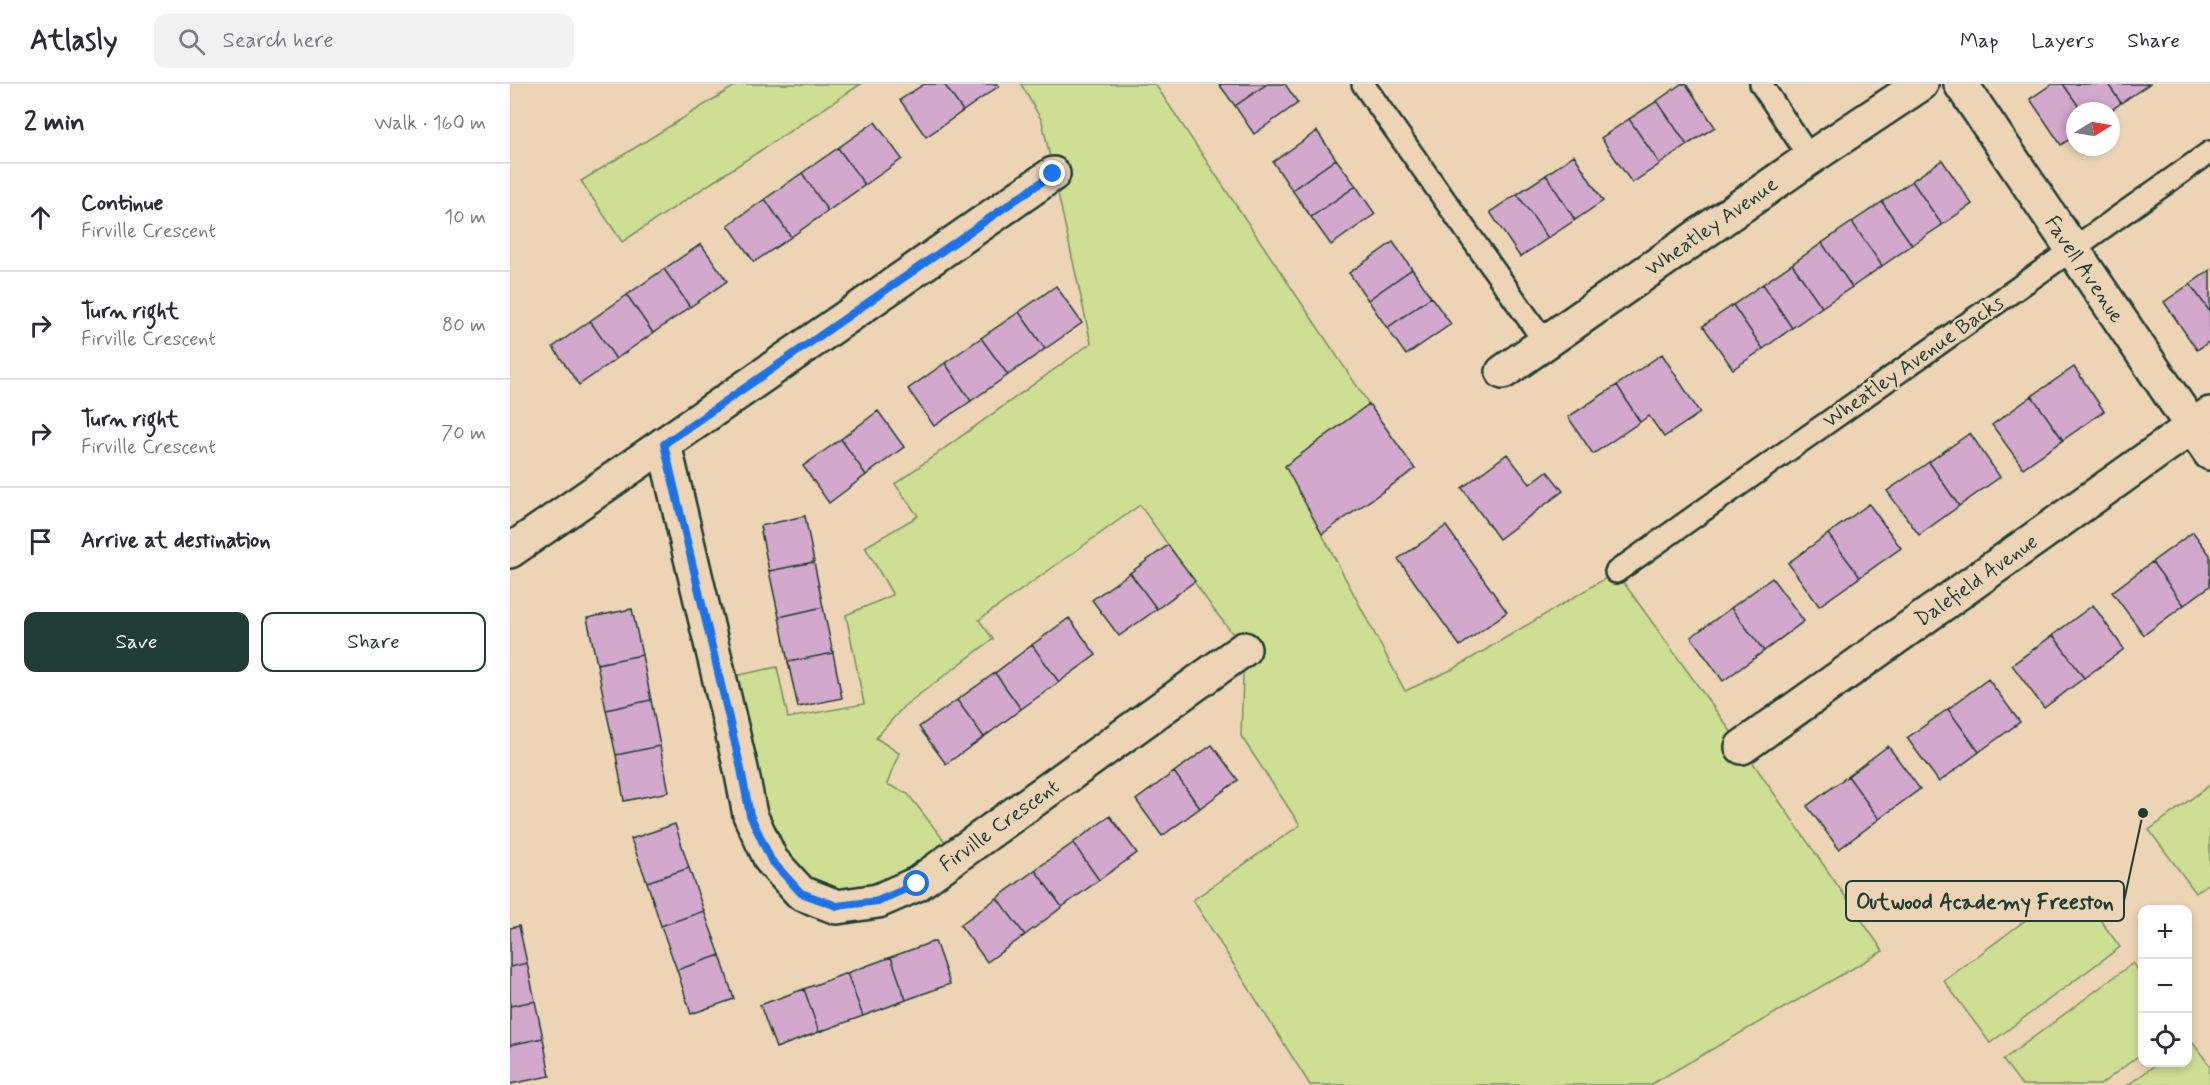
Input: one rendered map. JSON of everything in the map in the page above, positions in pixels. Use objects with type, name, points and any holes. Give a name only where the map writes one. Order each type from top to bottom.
[{"type":"street","name":"Wheatley Avenue","points":[[1503,372],[1810,158],[1921,84]]},
{"type":"street","name":"Favell Avenue","points":[[1960,84],[2071,249],[2201,420],[2210,453]]},
{"type":"street","points":[[510,551],[1053,174]]},
{"type":"street","name":"Dalefield Avenue","points":[[1742,747],[2201,420]]},
{"type":"street","name":"Firville Crescent","points":[[664,444],[750,815],[771,860],[801,893],[837,906],[878,901],[917,884],[1244,649]]},
{"type":"lane","points":[[1363,84],[1544,342]]},
{"type":"lane","points":[[1761,84],[1810,158]]},
{"type":"lane","name":"Wheatley Avenue Backs","points":[[1616,572],[2210,152]]},
{"type":"green space","points":[[738,84],[861,84],[622,242],[581,181]]},
{"type":"green space","points":[[1021,84],[1155,84],[1369,404],[1286,466],[1405,691],[1455,668],[1616,572],[1742,747],[1883,951],[1650,1085],[1310,1085],[1193,900],[1300,825],[1241,736],[1244,648],[1214,610],[1140,505],[979,620],[993,639],[904,706],[876,738],[899,753],[887,784],[908,794],[956,856],[837,907],[771,860],[720,679],[777,667],[788,718],[864,704],[846,615],[893,595],[865,547],[918,516],[895,484],[1091,343],[1042,121]]},
{"type":"green space","points":[[2210,785],[2210,882],[2196,893],[2149,830]]},
{"type":"green space","points":[[2074,884],[2120,947],[1990,1043],[1944,981]]},
{"type":"green space","points":[[2133,963],[2138,970],[2138,1056],[2100,1085],[2022,1085],[2003,1060]]},
{"type":"green space","points":[[2192,1042],[2210,1066],[2210,1085],[2128,1085],[2153,1067],[2192,1067]]},
{"type":"building","points":[[924,84],[944,84],[963,111],[926,137],[900,100]]},
{"type":"building","points":[[944,84],[998,84],[999,86],[963,111]]},
{"type":"building","points":[[1219,84],[1267,84],[1235,106]]},
{"type":"building","points":[[1267,84],[1285,84],[1298,103],[1254,134],[1235,106]]},
{"type":"building","points":[[1681,84],[1686,84],[1715,127],[1687,145],[1657,101]]},
{"type":"building","points":[[2052,84],[2063,84],[2076,102],[2066,102],[2066,141],[2061,145],[2030,99]]},
{"type":"building","points":[[2063,84],[2108,84],[2121,103],[2120,102],[2076,102]]},
{"type":"building","points":[[2108,84],[2149,84],[2121,103]]},
{"type":"building","points":[[1657,101],[1687,145],[1660,164],[1629,119]]},
{"type":"building","points":[[1629,119],[1660,164],[1632,183],[1601,138]]},
{"type":"building","points":[[875,122],[902,159],[865,185],[838,148]]},
{"type":"building","points":[[1317,131],[1336,159],[1292,190],[1273,162]]},
{"type":"building","points":[[838,148],[865,185],[828,211],[802,173]]},
{"type":"building","points":[[1574,155],[1603,201],[1575,220],[1546,175]]},
{"type":"building","points":[[1336,159],[1356,186],[1311,217],[1292,190]]},
{"type":"building","points":[[1942,160],[1972,204],[1942,225],[1912,181]]},
{"type":"building","points":[[802,173],[828,211],[791,237],[765,199]]},
{"type":"building","points":[[1546,175],[1575,220],[1548,238],[1517,194]]},
{"type":"building","points":[[1912,181],[1942,225],[1912,245],[1882,202]]},
{"type":"building","points":[[1356,186],[1375,214],[1331,245],[1311,217]]},
{"type":"building","points":[[1517,194],[1548,238],[1520,257],[1490,212]]},
{"type":"building","points":[[765,199],[791,237],[754,262],[728,225]]},
{"type":"building","points":[[1882,202],[1912,245],[1882,266],[1852,222]]},
{"type":"building","points":[[1852,222],[1882,266],[1852,287],[1822,243]]},
{"type":"building","points":[[1393,242],[1412,269],[1368,300],[1349,273]]},
{"type":"building","points":[[1822,243],[1852,287],[1822,307],[1792,264]]},
{"type":"building","points":[[701,244],[727,281],[690,307],[664,269]]},
{"type":"building","points":[[1792,264],[1822,307],[1792,328],[1763,284]]},
{"type":"building","points":[[664,269],[690,307],[653,333],[627,295]]},
{"type":"building","points":[[1412,269],[1431,297],[1387,328],[1368,300]]},
{"type":"building","points":[[2210,270],[2210,312],[2190,284]]},
{"type":"building","points":[[1763,284],[1792,328],[1763,349],[1733,305]]},
{"type":"building","points":[[2190,284],[2210,312],[2210,341],[2197,350],[2164,302]]},
{"type":"building","points":[[1056,286],[1082,323],[1045,349],[1019,312]]},
{"type":"building","points":[[627,295],[653,333],[616,359],[590,321]]},
{"type":"building","points":[[1431,297],[1451,324],[1406,355],[1387,328]]},
{"type":"building","points":[[1733,305],[1763,349],[1733,369],[1703,326]]},
{"type":"building","points":[[1019,312],[1045,349],[1008,375],[981,338]]},
{"type":"building","points":[[590,321],[616,359],[579,385],[553,347]]},
{"type":"building","points":[[981,338],[1008,375],[971,401],[945,363]]},
{"type":"building","points":[[1662,354],[1700,413],[1664,437],[1649,416],[1640,422],[1617,385]]},
{"type":"building","points":[[945,363],[971,401],[934,426],[908,389]]},
{"type":"building","points":[[2074,367],[2104,411],[2063,440],[2032,396]]},
{"type":"building","points":[[1617,385],[1640,422],[1593,454],[1568,417]]},
{"type":"building","points":[[2032,396],[2063,440],[2023,468],[1992,425]]},
{"type":"building","points":[[1369,404],[1415,469],[1322,534],[1285,466]]},
{"type":"building","points":[[878,411],[904,447],[866,475],[841,439]]},
{"type":"building","points":[[1970,433],[2000,477],[1959,506],[1929,462]]},
{"type":"building","points":[[841,439],[866,475],[829,503],[803,466]]},
{"type":"building","points":[[1507,454],[1530,484],[1547,471],[1563,491],[1499,539],[1462,488]]},
{"type":"building","points":[[1929,462],[1959,506],[1919,535],[1887,491]]},
{"type":"building","points":[[1869,504],[1901,548],[1860,577],[1828,534]]},
{"type":"building","points":[[805,516],[814,562],[769,571],[760,526]]},
{"type":"building","points":[[1446,526],[1507,612],[1460,646],[1398,559]]},
{"type":"building","points":[[2193,532],[2210,555],[2210,586],[2184,605],[2152,562]]},
{"type":"building","points":[[1828,534],[1860,577],[1819,606],[1788,563]]},
{"type":"building","points":[[1168,545],[1195,581],[1157,609],[1130,573]]},
{"type":"building","points":[[814,562],[823,607],[779,617],[769,571]]},
{"type":"building","points":[[2152,562],[2184,605],[2144,635],[2112,592]]},
{"type":"building","points":[[1130,573],[1157,609],[1119,636],[1092,600]]},
{"type":"building","points":[[1772,578],[1804,621],[1764,651],[1731,608]]},
{"type":"building","points":[[2093,605],[2124,649],[2084,678],[2053,635]]},
{"type":"building","points":[[823,607],[833,653],[788,662],[779,617]]},
{"type":"building","points":[[1731,608],[1764,651],[1723,681],[1691,637]]},
{"type":"building","points":[[632,609],[642,655],[597,664],[587,618]]},
{"type":"building","points":[[1069,618],[1096,655],[1059,682],[1032,645]]},
{"type":"building","points":[[2053,635],[2084,678],[2044,708],[2012,665]]},
{"type":"building","points":[[1032,645],[1059,682],[1021,709],[995,673]]},
{"type":"building","points":[[833,653],[842,698],[798,707],[788,662]]},
{"type":"building","points":[[642,655],[651,700],[606,710],[597,664]]},
{"type":"building","points":[[995,673],[1021,709],[984,737],[957,700]]},
{"type":"building","points":[[1988,679],[2020,722],[1979,752],[1948,709]]},
{"type":"building","points":[[651,700],[660,746],[616,755],[606,710]]},
{"type":"building","points":[[957,700],[984,737],[946,764],[919,727]]},
{"type":"building","points":[[1948,709],[1979,752],[1939,782],[1907,738]]},
{"type":"building","points":[[1212,745],[1238,780],[1200,808],[1174,772]]},
{"type":"building","points":[[660,746],[669,792],[624,801],[616,755]]},
{"type":"building","points":[[1888,746],[1920,789],[1879,819],[1848,776]]},
{"type":"building","points":[[1174,772],[1200,808],[1162,836],[1136,800]]},
{"type":"building","points":[[1848,776],[1879,819],[1839,849],[1807,806]]},
{"type":"building","points":[[1110,816],[1137,853],[1099,880],[1073,843]]},
{"type":"building","points":[[675,824],[689,868],[647,882],[631,839]]},
{"type":"building","points":[[1073,843],[1099,880],[1062,907],[1035,870]]},
{"type":"building","points":[[689,868],[704,911],[661,926],[647,882]]},
{"type":"building","points":[[1035,870],[1062,907],[1025,935],[997,898]]},
{"type":"building","points":[[997,898],[1025,935],[987,962],[960,925]]},
{"type":"building","points":[[704,911],[720,955],[677,970],[661,926]]},
{"type":"building","points":[[519,926],[527,963],[510,967],[510,928]]},
{"type":"building","points":[[935,941],[950,984],[906,1000],[891,957]]},
{"type":"building","points":[[720,955],[734,999],[691,1014],[677,970]]},
{"type":"building","points":[[891,957],[906,1000],[863,1016],[847,973]]},
{"type":"building","points":[[527,963],[535,1001],[510,1006],[510,967]]},
{"type":"building","points":[[847,973],[863,1016],[819,1032],[804,989]]},
{"type":"building","points":[[804,989],[819,1032],[776,1048],[760,1005]]},
{"type":"building","points":[[535,1001],[543,1038],[510,1045],[510,1006]]},
{"type":"building","points":[[543,1038],[550,1076],[510,1084],[510,1045]]},
{"type":"place","name":"Outwood Academy Freeston","points":[[2143,813]]},
{"type":"route","points":[[917,884],[878,901],[837,906],[801,893],[771,860],[750,815],[664,444],[1053,174]]}]
